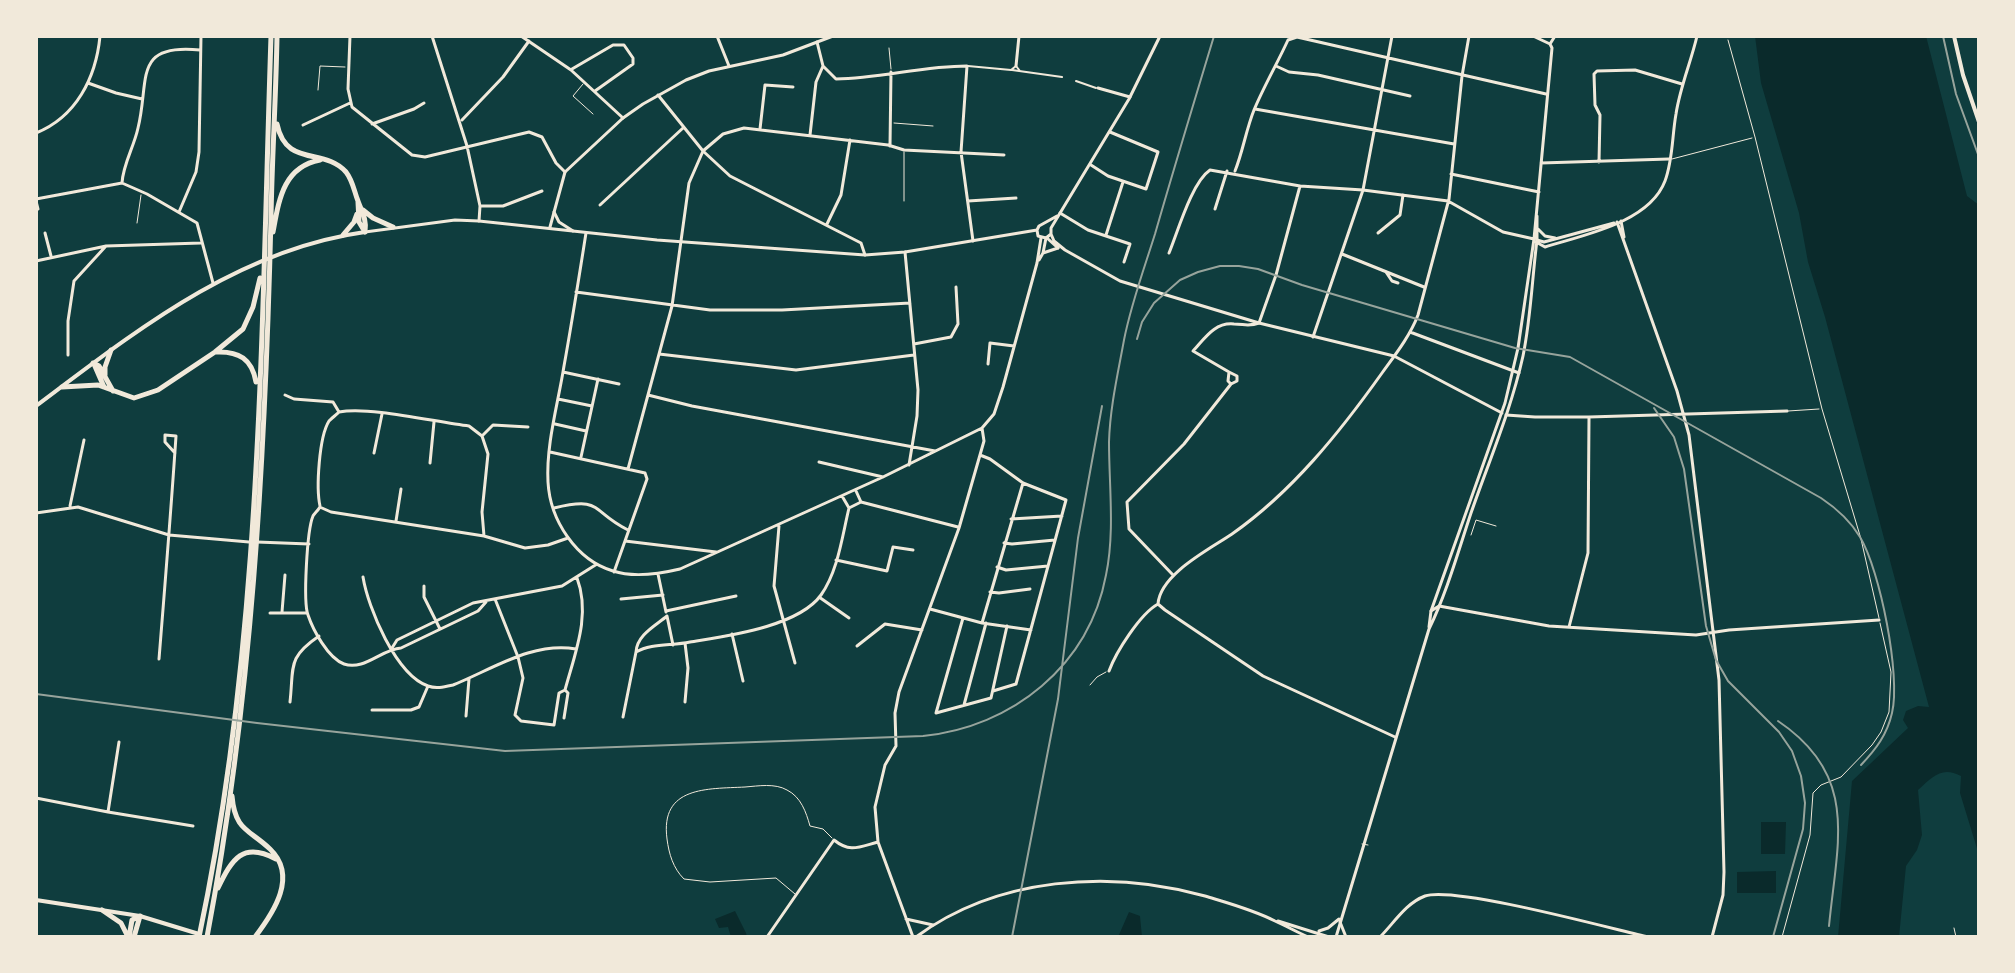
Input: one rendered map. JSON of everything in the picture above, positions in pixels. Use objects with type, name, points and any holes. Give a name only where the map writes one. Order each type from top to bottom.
[{"type":"highway","points":[[203,937],[241,662],[254,506],[271,36]]},
{"type":"highway","points":[[215,896],[231,788],[255,576],[271,247],[277,36]]},
{"type":"highway","points":[[276,116],[278,130],[286,145],[296,153],[334,163],[347,173],[365,222],[365,232]]},
{"type":"highway","points":[[271,247],[285,183],[296,169],[321,160]]},
{"type":"highway","points":[[359,210],[393,227]]},
{"type":"highway","points":[[343,235],[359,210]]},
{"type":"highway","points":[[62,387],[80,384],[104,387],[134,398],[149,395],[233,338],[247,321],[263,265]]},
{"type":"highway","points":[[105,376],[111,350]]},
{"type":"highway","points":[[215,352],[229,351],[245,358],[255,375],[258,393]]},
{"type":"highway","points":[[93,363],[114,392]]},
{"type":"highway","points":[[93,363],[104,387]]},
{"type":"highway","points":[[231,788],[240,826],[270,849],[283,871],[283,887],[256,937]]},
{"type":"highway","points":[[203,937],[227,869],[239,856],[263,852],[277,860]]},
{"type":"highway","points":[[102,910],[121,923],[131,937]]},
{"type":"highway","points":[[131,937],[132,920],[140,916]]},
{"type":"main road","points":[[1954,36],[1966,87],[1979,122]]},
{"type":"main road","points":[[36,406],[165,312],[213,283],[285,251],[365,232]]},
{"type":"main road","points":[[36,900],[140,916],[203,937]]},
{"type":"street","points":[[36,133],[55,125],[66,116],[88,83],[100,36]]},
{"type":"street","points":[[179,212],[196,172],[199,152],[201,36]]},
{"type":"street","points":[[350,36],[350,103],[355,111],[417,157],[529,132],[542,137],[556,163],[565,172]]},
{"type":"street","points":[[432,36],[461,122],[480,206],[479,221]]},
{"type":"street","points":[[521,36],[571,70],[623,118]]},
{"type":"street","points":[[717,36],[729,66]]},
{"type":"street","points":[[550,227],[565,172],[623,118],[686,80],[729,66],[783,55],[833,36]]},
{"type":"street","points":[[1019,36],[1016,66],[1020,71]]},
{"type":"street","points":[[586,233],[550,452],[548,485],[553,508],[568,538],[597,564],[614,572],[658,574],[680,569],[779,526],[982,428],[994,414],[1046,237],[1130,97],[1160,36]]},
{"type":"street","points":[[1234,173],[1255,109],[1288,40],[1297,36],[1546,94]]},
{"type":"street","points":[[1313,337],[1363,190],[1392,36]]},
{"type":"street","points":[[1158,604],[1158,598],[1173,575],[1264,511],[1329,442],[1410,332],[1417,319],[1448,201],[1469,36]]},
{"type":"street","points":[[1336,937],[1429,629],[1519,373],[1532,302],[1552,48],[1533,36]]},
{"type":"street","points":[[1550,44],[1555,36]]},
{"type":"street","points":[[1534,266],[1538,251],[1613,226],[1645,207],[1658,194],[1665,182],[1676,110],[1697,36]]},
{"type":"street","points":[[810,135],[816,82],[823,66],[820,40]]},
{"type":"street","points":[[461,122],[503,77],[529,41]]},
{"type":"street","points":[[571,70],[613,45],[624,45],[633,58],[633,64],[595,91]]},
{"type":"street","points":[[122,183],[122,171],[139,124],[147,69],[153,58],[165,51],[182,48],[200,50]]},
{"type":"street","points":[[823,66],[836,79],[937,66],[967,66],[1062,77]]},
{"type":"street","points":[[967,66],[961,152],[973,241]]},
{"type":"street","points":[[1011,70],[1016,66]]},
{"type":"street","points":[[1276,66],[1289,72],[1410,96]]},
{"type":"street","points":[[1599,162],[1600,115],[1595,105],[1594,74],[1597,71],[1635,70],[1683,84]]},
{"type":"street","points":[[890,146],[891,72]]},
{"type":"street","points":[[1076,81],[1130,97]]},
{"type":"street","points":[[88,83],[142,99]]},
{"type":"street","points":[[760,129],[765,85],[793,87]]},
{"type":"street","points":[[658,95],[703,151],[730,176],[861,243],[865,255]]},
{"type":"street","points":[[303,125],[350,103]]},
{"type":"street","points":[[372,124],[424,103]]},
{"type":"street","points":[[1255,109],[1454,144]]},
{"type":"street","points":[[600,205],[683,128]]},
{"type":"street","points":[[628,469],[672,306],[689,183],[703,151],[730,130],[760,129],[904,150],[1004,155]]},
{"type":"street","points":[[1090,164],[1123,182],[1146,189],[1158,152],[1110,132]]},
{"type":"street","points":[[827,224],[841,195],[850,140]]},
{"type":"street","points":[[1541,163],[1670,159]]},
{"type":"street","points":[[1169,253],[1206,171],[1227,171],[1300,186],[1448,201],[1503,232],[1544,242],[1618,222]]},
{"type":"street","points":[[1215,209],[1227,171]]},
{"type":"street","points":[[1451,174],[1539,192]]},
{"type":"street","points":[[1106,235],[1123,182]]},
{"type":"street","points":[[38,209],[36,200],[122,183],[197,223],[213,283]]},
{"type":"street","points":[[1173,575],[1129,529],[1127,502],[1183,446],[1238,379],[1193,351],[1216,326],[1251,326],[1259,323],[1276,275],[1300,186]]},
{"type":"street","points":[[480,206],[503,206],[542,191]]},
{"type":"street","points":[[1378,233],[1400,215],[1403,195]]},
{"type":"street","points":[[967,201],[1016,198]]},
{"type":"street","points":[[554,212],[559,222],[573,231]]},
{"type":"street","points":[[365,232],[455,220],[479,221],[586,233],[865,255],[905,252],[1037,230],[1062,214]]},
{"type":"street","points":[[1062,214],[1088,230],[1130,244],[1124,262]]},
{"type":"street","points":[[1429,629],[1431,611],[1505,414],[1538,229],[1537,216]]},
{"type":"street","points":[[1618,222],[1685,416],[1714,633],[1721,711],[1724,872],[1723,895],[1712,937]]},
{"type":"street","points":[[1046,224],[1051,228]]},
{"type":"street","points":[[1538,229],[1545,236],[1559,238]]},
{"type":"street","points":[[1037,230],[1058,248],[1065,250]]},
{"type":"street","points":[[45,233],[51,256]]},
{"type":"street","points":[[1046,237],[1120,281],[1259,323],[1394,356],[1505,414],[1685,416],[1787,411]]},
{"type":"street","points":[[1037,263],[1046,237]]},
{"type":"street","points":[[1536,240],[1545,247]]},
{"type":"street","points":[[36,261],[106,246],[201,243]]},
{"type":"street","points":[[68,355],[68,321],[74,281],[106,246]]},
{"type":"street","points":[[1043,253],[1058,248]]},
{"type":"street","points":[[905,252],[918,390],[909,465]]},
{"type":"street","points":[[1342,254],[1425,287]]},
{"type":"street","points":[[1386,272],[1392,281],[1398,283]]},
{"type":"street","points":[[914,344],[951,337],[958,324],[956,287]]},
{"type":"street","points":[[576,292],[710,310],[782,310],[910,303]]},
{"type":"street","points":[[1410,332],[1519,373]]},
{"type":"street","points":[[988,364],[990,343],[1014,346]]},
{"type":"street","points":[[659,354],[796,370],[914,355]]},
{"type":"street","points":[[563,372],[619,384]]},
{"type":"street","points":[[1229,372],[1231,384]]},
{"type":"street","points":[[581,458],[598,379]]},
{"type":"street","points":[[285,395],[294,399],[333,402],[339,412]]},
{"type":"street","points":[[647,395],[935,451]]},
{"type":"street","points":[[558,399],[592,406]]},
{"type":"street","points":[[320,507],[317,493],[324,433],[330,420],[339,412],[349,410],[469,426],[482,436],[488,454],[482,512],[484,536]]},
{"type":"street","points":[[374,453],[382,414]]},
{"type":"street","points":[[1569,627],[1588,553],[1589,417]]},
{"type":"street","points":[[430,463],[434,422]]},
{"type":"street","points":[[554,424],[586,431]]},
{"type":"street","points":[[482,436],[493,425],[528,427]]},
{"type":"street","points":[[982,428],[984,441],[959,528],[899,692],[895,713],[896,746],[885,765],[875,807],[878,842],[915,937],[978,902],[1006,893],[1048,885],[1112,882],[1202,895],[1329,937]]},
{"type":"street","points":[[70,506],[84,440]]},
{"type":"street","points":[[550,452],[645,473],[647,479],[614,572]]},
{"type":"street","points":[[159,659],[175,453]]},
{"type":"street","points":[[980,455],[1023,483],[1066,500],[1016,684],[993,691]]},
{"type":"street","points":[[819,462],[883,477]]},
{"type":"street","points":[[964,705],[990,592],[1023,483]]},
{"type":"street","points":[[396,521],[401,489]]},
{"type":"street","points":[[855,489],[861,502]]},
{"type":"street","points":[[636,652],[644,647],[732,634],[796,615],[819,597],[836,560],[849,508],[842,496]]},
{"type":"street","points":[[849,508],[861,502],[959,528]]},
{"type":"street","points":[[553,508],[588,503],[628,530]]},
{"type":"street","points":[[36,513],[70,506],[104,513],[169,535],[309,544]]},
{"type":"street","points":[[320,507],[331,512],[484,536],[525,548],[568,538]]},
{"type":"street","points":[[320,507],[313,515],[309,544],[307,613],[336,660],[347,665],[358,665],[478,611],[486,602]]},
{"type":"street","points":[[1011,519],[1062,516]]},
{"type":"street","points":[[779,526],[774,586],[795,663]]},
{"type":"street","points":[[1004,543],[1055,540]]},
{"type":"street","points":[[625,541],[717,552]]},
{"type":"street","points":[[836,560],[887,571],[893,547],[913,550]]},
{"type":"street","points":[[392,648],[397,640],[473,603],[548,590],[577,578],[597,564]]},
{"type":"street","points":[[997,567],[1006,570],[1048,566]]},
{"type":"street","points":[[658,574],[673,645]]},
{"type":"street","points":[[282,612],[285,575]]},
{"type":"street","points":[[363,577],[366,598],[405,670],[428,686],[439,688],[469,679],[518,657],[550,648],[576,649]]},
{"type":"street","points":[[564,718],[568,693],[565,690],[585,605],[577,578]]},
{"type":"street","points":[[424,586],[424,597],[440,629]]},
{"type":"street","points":[[990,592],[1030,589]]},
{"type":"street","points":[[621,599],[663,595]]},
{"type":"street","points":[[623,717],[636,645],[642,635],[667,614],[736,596]]},
{"type":"street","points":[[819,597],[849,618]]},
{"type":"street","points":[[1437,597],[1439,606]]},
{"type":"street","points":[[495,599],[523,678],[515,715],[521,721],[554,725],[559,693],[565,690]]},
{"type":"street","points":[[1109,671],[1115,655],[1158,604]]},
{"type":"street","points":[[1158,604],[1263,676],[1395,737]]},
{"type":"street","points":[[1431,611],[1439,606],[1549,626],[1696,635],[1879,620]]},
{"type":"street","points":[[930,609],[984,623],[1031,630]]},
{"type":"street","points":[[270,613],[307,613]]},
{"type":"street","points":[[963,618],[936,713],[991,698],[1007,626]]},
{"type":"street","points":[[857,646],[885,624],[922,630]]},
{"type":"street","points":[[732,634],[743,681]]},
{"type":"street","points":[[290,702],[295,657],[299,649],[319,636]]},
{"type":"street","points":[[685,643],[688,668],[685,702]]},
{"type":"street","points":[[466,716],[469,679]]},
{"type":"street","points":[[372,710],[411,710],[419,707],[428,686]]},
{"type":"street","points":[[108,812],[119,742]]},
{"type":"street","points":[[36,798],[193,826]]},
{"type":"street","points":[[767,937],[834,840],[851,849],[878,842]]},
{"type":"street","points":[[1380,937],[1411,904],[1440,894],[1502,904],[1648,937]]},
{"type":"street","points":[[1316,932],[1328,928],[1342,916]]},
{"type":"street","points":[[906,919],[933,925]]},
{"type":"street","points":[[1274,920],[1308,937]]},
{"type":"street","points":[[1340,922],[1346,937]]},
{"type":"lane","points":[[1728,40],[1822,409],[1861,539],[1891,672],[1889,712],[1881,732],[1841,777],[1821,785],[1813,793],[1810,835],[1782,937]]},
{"type":"lane","points":[[889,48],[891,72]]},
{"type":"lane","points":[[318,90],[320,66],[349,67]]},
{"type":"lane","points":[[585,83],[573,96],[593,114]]},
{"type":"lane","points":[[891,122],[933,126]]},
{"type":"lane","points":[[1670,159],[1755,137]]},
{"type":"lane","points":[[904,150],[904,201]]},
{"type":"lane","points":[[137,223],[142,192]]},
{"type":"lane","points":[[1787,411],[1822,409]]},
{"type":"lane","points":[[1471,535],[1476,520],[1496,526]]},
{"type":"lane","points":[[1090,685],[1109,671]]},
{"type":"lane","points":[[795,894],[776,878],[710,882],[684,879],[675,868],[668,846],[667,819],[674,805],[685,795],[698,790],[773,785],[787,789],[798,798],[810,826],[823,829],[834,840]]},
{"type":"lane","points":[[1362,844],[1368,845]]},
{"type":"lane","points":[[1954,928],[1956,937]]},
{"type":"water","points":[[1755,36],[1926,36],[1967,196],[1979,205],[1979,855],[1960,793],[1961,776],[1948,772],[1938,774],[1918,790],[1922,835],[1917,850],[1906,866],[1899,937],[1838,937],[1852,781],[1908,728],[1903,720],[1906,711],[1918,706],[1929,707],[1808,262],[1799,213],[1761,83]]},
{"type":"water","points":[[1761,822],[1786,822],[1785,854],[1761,854]]},
{"type":"water","points":[[1776,871],[1776,893],[1737,893],[1737,872]]},
{"type":"water","points":[[735,911],[747,937],[731,937],[728,927],[719,928],[715,919]]},
{"type":"water","points":[[1129,912],[1140,916],[1142,937],[1118,937]]},
{"type":"railway","points":[[36,694],[505,751],[923,736],[987,720],[1016,705],[1042,686],[1064,664],[1083,637],[1097,608],[1109,559],[1109,442],[1124,340],[1214,36]]},
{"type":"railway","points":[[1943,36],[1956,94],[1979,157]]},
{"type":"railway","points":[[1137,339],[1142,322],[1154,303],[1180,280],[1220,266],[1258,269],[1515,348],[1570,357],[1821,498],[1838,511],[1860,537],[1875,573],[1891,650],[1894,675],[1892,713],[1880,741],[1861,765]]},
{"type":"railway","points":[[1012,937],[1058,699],[1078,538],[1102,406]]},
{"type":"railway","points":[[1654,408],[1674,437],[1684,469],[1706,626],[1716,660],[1728,681],[1779,732],[1792,751],[1801,776],[1805,803],[1803,829],[1773,937]]},
{"type":"railway","points":[[1778,721],[1804,742],[1822,764],[1832,788],[1838,839],[1829,926]]}]
